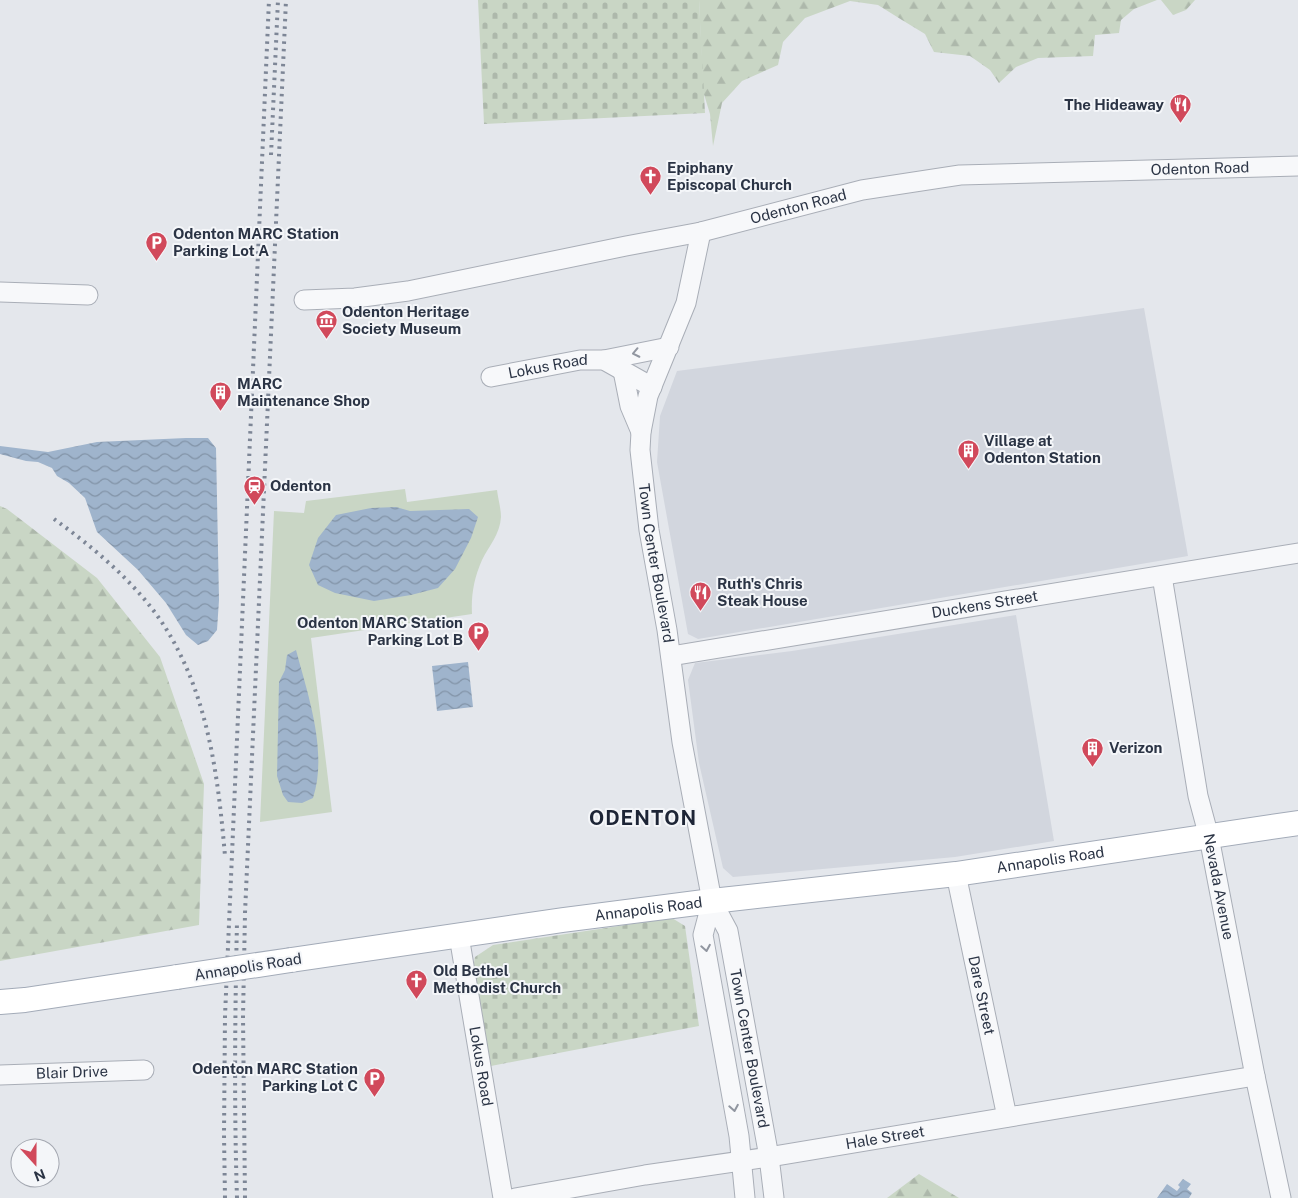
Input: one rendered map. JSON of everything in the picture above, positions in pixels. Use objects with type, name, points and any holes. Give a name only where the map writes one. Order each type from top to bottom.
[{"type":"main road","name":"Annapolis Road","points":[[0,1002],[25,1000],[563,920],[712,901],[956,874],[1298,823]]},
{"type":"street","name":"Odenton Road","points":[[304,300],[355,298],[408,291],[701,232],[862,190],[960,174],[1298,166]]},
{"type":"street","name":"Town Center Boulevard","points":[[701,232],[686,303],[652,387],[644,413],[641,432],[642,469],[649,530],[671,656],[682,742],[712,901],[728,931],[769,1157],[774,1198]]},
{"type":"street","points":[[0,292],[88,295]]},
{"type":"street","name":"Lokus Road","points":[[491,376],[580,360],[604,360],[668,346]]},
{"type":"street","name":"Lokus Road","points":[[604,360],[652,387]]},
{"type":"street","points":[[623,371],[630,406],[641,432]]},
{"type":"street","name":"Duckens Street","points":[[671,656],[1298,553]]},
{"type":"street","name":"Nevada Avenue","points":[[1162,576],[1198,796],[1209,837],[1255,1076],[1281,1198]]},
{"type":"street","name":"Dare Street","points":[[956,874],[1008,1117]]},
{"type":"street","name":"Town Center Boulevard","points":[[712,901],[704,935],[742,1161],[745,1198]]},
{"type":"street","name":"Lokus Road","points":[[459,936],[503,1198]]},
{"type":"street","name":"Blair Drive","points":[[0,1075],[144,1070]]},
{"type":"street","name":"Hale Street","points":[[515,1198],[645,1175],[769,1157],[1255,1076]]},
{"type":"shaded area","points":[[1144,308],[1188,556],[698,639],[688,634],[657,462],[660,416],[677,371]]},
{"type":"shaded area","points":[[1016,615],[1054,841],[955,857],[733,877],[723,868],[699,763],[688,680],[695,663],[792,651]]},
{"type":"green space","points":[[478,0],[699,0],[705,113],[484,124]]},
{"type":"green space","points":[[699,0],[1157,0],[1134,9],[1121,20],[1119,33],[1095,35],[1093,56],[1038,58],[1016,67],[999,83],[990,70],[970,56],[934,52],[925,34],[878,5],[850,1],[805,18],[783,42],[778,65],[742,81],[722,103],[713,146],[710,114],[703,91]]},
{"type":"green space","points":[[1161,0],[1195,0],[1186,10],[1173,15]]},
{"type":"green space","points":[[405,489],[407,502],[497,490],[501,514],[500,523],[477,573],[472,600],[472,614],[311,638],[332,812],[260,822],[274,511],[304,513],[306,501]]},
{"type":"green space","points":[[0,506],[7,509],[97,578],[160,657],[204,784],[199,925],[0,961]]},
{"type":"green space","points":[[672,918],[685,926],[699,1026],[491,1066],[471,978],[475,957],[493,945]]},
{"type":"green space","points":[[919,1174],[959,1198],[887,1198]]},
{"type":"water","points":[[208,438],[216,448],[219,600],[217,630],[208,641],[198,645],[186,635],[166,603],[138,570],[97,532],[85,498],[69,483],[57,476],[52,468],[38,462],[0,454],[0,446],[48,452],[97,442]]},
{"type":"water","points":[[396,507],[410,511],[469,509],[478,517],[471,538],[455,569],[438,588],[374,601],[335,593],[318,585],[309,565],[318,538],[336,515],[371,508]]},
{"type":"water","points":[[296,650],[315,724],[318,762],[313,798],[302,803],[288,802],[283,795],[277,776],[279,682],[285,670],[287,655]]},
{"type":"water","points":[[468,662],[473,707],[437,711],[432,666]]},
{"type":"water","points":[[1183,1179],[1191,1184],[1187,1189],[1192,1193],[1189,1198],[1157,1198],[1167,1184],[1177,1191],[1180,1187],[1178,1185]]},
{"type":"railway","points":[[225,1198],[225,1016],[269,0]]},
{"type":"railway","points":[[271,155],[278,0]]},
{"type":"railway","points":[[245,1198],[243,1017],[245,913],[286,0]]},
{"type":"railway","points":[[54,519],[84,541],[127,580],[163,624],[178,650],[201,706],[208,736],[219,795],[225,856]]},
{"type":"railway","points":[[237,922],[235,1129],[237,1198]]},
{"type":"place","name":"The Hideaway","points":[[1180,124]]},
{"type":"place","name":"Epiphany Episcopal Church","points":[[651,196]]},
{"type":"place","name":"Odenton MARC Station Parking Lot A","points":[[157,262]]},
{"type":"place","name":"Odenton Heritage Society Museum","points":[[326,340]]},
{"type":"place","name":"MARC Maintenance Shop","points":[[221,412]]},
{"type":"place","name":"Village at Odenton Station","points":[[968,469]]},
{"type":"place","name":"Odenton","points":[[254,505]]},
{"type":"place","name":"Ruth's Chris Steak House","points":[[701,612]]},
{"type":"place","name":"Odenton MARC Station Parking Lot B","points":[[479,651]]},
{"type":"place","name":"Verizon","points":[[1093,767]]},
{"type":"place","name":"Old Bethel Methodist Church","points":[[417,999]]},
{"type":"place","name":"Odenton MARC Station Parking Lot C","points":[[374,1097]]},
{"type":"district","name":"ODENTON","points":[[643,818]]}]
